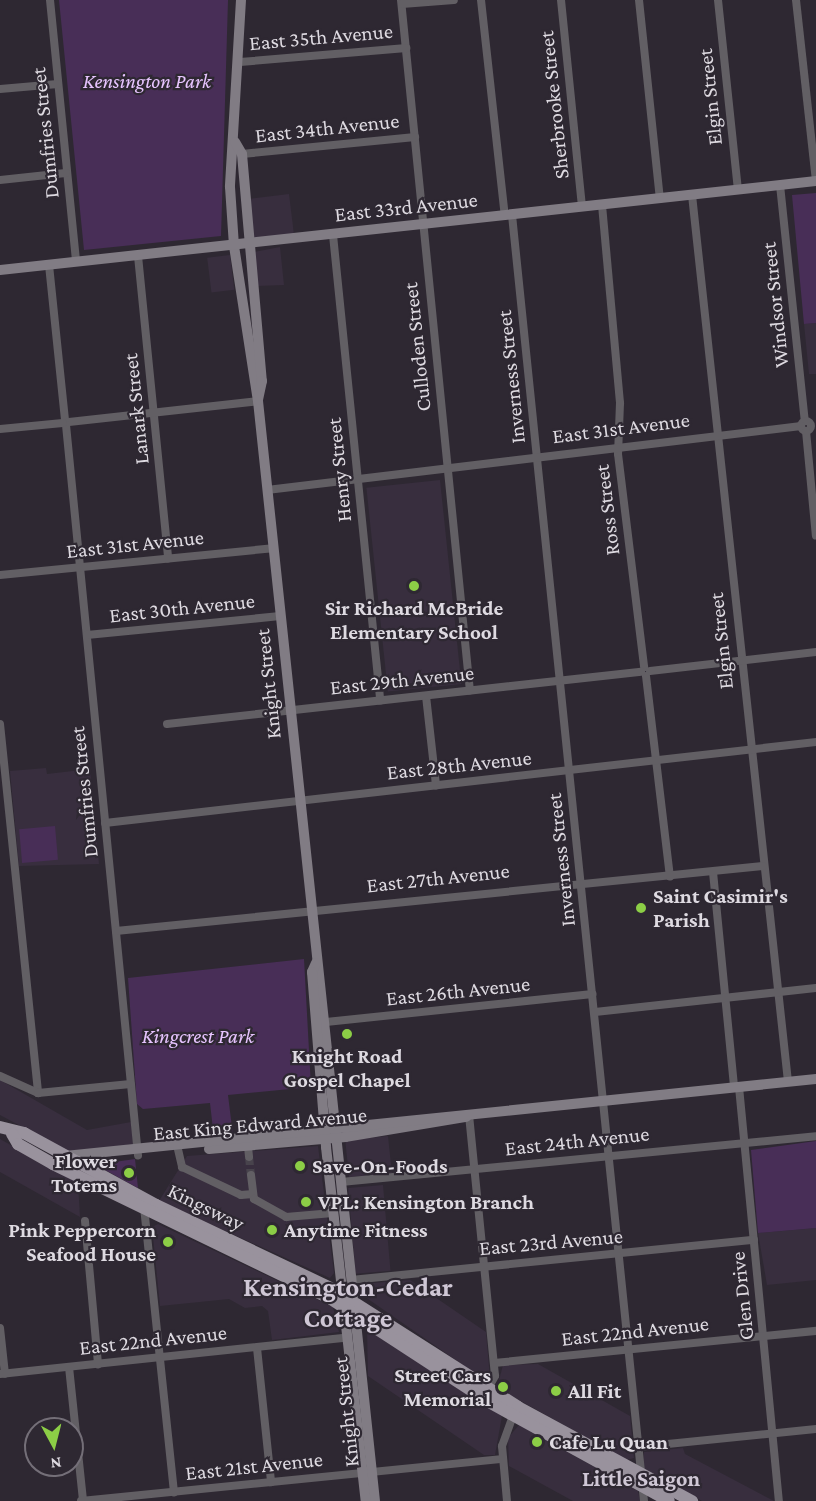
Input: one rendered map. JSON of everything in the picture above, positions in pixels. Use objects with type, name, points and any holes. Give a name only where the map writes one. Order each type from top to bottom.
[{"type":"main road","name":"Knight Street","points":[[241,0],[236,142],[230,187],[234,246],[258,401],[310,910],[316,963],[321,971],[351,1280],[346,1300]]},
{"type":"main road","name":"Knight Street","points":[[236,142],[242,154],[247,244],[262,381],[258,401]]},
{"type":"main road","name":"East 33rd Avenue","points":[[0,270],[816,181]]},
{"type":"main road","name":"Knight Street","points":[[316,963],[312,972],[333,1213],[346,1300],[345,1338],[368,1473],[375,1501]]},
{"type":"main road","name":"East King Edward Avenue","points":[[177,1148],[248,1152],[336,1133],[469,1115],[816,1079]]},
{"type":"main road","name":"Kingsway","points":[[0,1127],[12,1134],[18,1144],[145,1212],[346,1300],[355,1314],[669,1501]]},
{"type":"main road","name":"Kingsway","points":[[12,1134],[24,1133],[143,1198],[346,1300],[485,1393]]},
{"type":"main road","name":"East King Edward Avenue","points":[[64,1156],[138,1152],[325,1135]]},
{"type":"main road","name":"East King Edward Avenue","points":[[53,1164],[138,1152]]},
{"type":"main road","name":"Knight Street","points":[[355,1314],[368,1473],[366,1501]]},
{"type":"main road","name":"Kingsway","points":[[515,1411],[692,1501]]},
{"type":"street","name":"Dumfries Street","points":[[50,0],[76,262]]},
{"type":"street","name":"East 35th Avenue","points":[[402,2],[454,0]]},
{"type":"street","name":"Inverness Street","points":[[481,0],[509,216],[571,771],[644,1501]]},
{"type":"street","name":"Sherbrooke Street","points":[[561,0],[582,207]]},
{"type":"street","points":[[639,0],[660,199]]},
{"type":"street","name":"Elgin Street","points":[[718,0],[738,190]]},
{"type":"street","points":[[796,0],[816,181]]},
{"type":"street","name":"Culloden Street","points":[[402,2],[470,691]]},
{"type":"street","name":"East 35th Avenue","points":[[240,62],[406,48]]},
{"type":"street","points":[[0,89],[58,84]]},
{"type":"street","name":"East 34th Avenue","points":[[242,154],[416,137]]},
{"type":"street","points":[[0,180],[66,173]]},
{"type":"street","name":"Windsor Street","points":[[780,185],[808,426],[816,536]]},
{"type":"street","name":"Elgin Street","points":[[692,195],[714,436],[789,1082]]},
{"type":"street","name":"Ross Street","points":[[602,205],[620,403],[618,446],[670,877]]},
{"type":"street","name":"Henry Street","points":[[333,235],[380,701]]},
{"type":"street","name":"Lanark Street","points":[[138,256],[168,559]]},
{"type":"street","name":"Dumfries Street","points":[[49,265],[138,1152]]},
{"type":"street","points":[[0,429],[258,401]]},
{"type":"street","name":"East 31st Avenue","points":[[267,490],[447,471],[618,446],[808,426]]},
{"type":"street","name":"East 31st Avenue","points":[[0,575],[273,549]]},
{"type":"street","name":"East 30th Avenue","points":[[87,635],[280,616]]},
{"type":"street","name":"East 29th Avenue","points":[[167,724],[816,652]]},
{"type":"street","points":[[426,696],[436,785]]},
{"type":"street","points":[[0,724],[38,1092]]},
{"type":"street","name":"East 28th Avenue","points":[[105,823],[816,742]]},
{"type":"street","name":"East 27th Avenue","points":[[116,931],[763,866]]},
{"type":"street","name":"Glen Drive","points":[[713,872],[725,999],[744,1143],[779,1501]]},
{"type":"street","points":[[595,1012],[816,988]]},
{"type":"street","name":"East 26th Avenue","points":[[326,1022],[593,994]]},
{"type":"street","points":[[0,1076],[38,1092],[131,1084]]},
{"type":"street","points":[[469,1115],[494,1363],[485,1393]]},
{"type":"street","name":"East 24th Avenue","points":[[341,1182],[816,1136]]},
{"type":"street","points":[[177,1148],[182,1167],[241,1195],[253,1194]]},
{"type":"street","points":[[251,1175],[253,1194],[258,1203],[285,1217],[333,1213]]},
{"type":"street","points":[[143,1198],[174,1492]]},
{"type":"street","points":[[85,1221],[98,1364]]},
{"type":"street","name":"East 23rd Avenue","points":[[351,1280],[754,1240]]},
{"type":"street","points":[[0,1328],[2,1374]]},
{"type":"street","name":"East 22nd Avenue","points":[[494,1363],[816,1331]]},
{"type":"street","name":"East 22nd Avenue","points":[[2,1374],[345,1338]]},
{"type":"street","points":[[257,1348],[271,1482]]},
{"type":"street","points":[[69,1367],[82,1501]]},
{"type":"street","points":[[507,1501],[503,1437],[515,1411]]},
{"type":"street","points":[[638,1447],[816,1430]]},
{"type":"street","name":"East 21st Avenue","points":[[82,1501],[503,1459]]},
{"type":"shaded area","points":[[289,194],[294,234],[253,239],[248,199]]},
{"type":"shaded area","points":[[280,247],[284,285],[256,286],[254,252]]},
{"type":"shaded area","points":[[230,255],[234,290],[211,293],[207,258]]},
{"type":"shaded area","points":[[816,323],[816,374],[809,374],[804,324]]},
{"type":"shaded area","name":"Sir Richard McBride Elementary School","points":[[440,480],[461,684],[388,692],[366,488]]},
{"type":"shaded area","points":[[46,768],[47,774],[90,769],[99,864],[19,866],[10,771]]},
{"type":"shaded area","points":[[0,1080],[87,1130],[131,1122],[133,1144],[71,1153],[0,1115]]},
{"type":"shaded area","points":[[388,1136],[392,1173],[349,1177],[345,1140]]},
{"type":"shaded area","points":[[0,1139],[78,1183],[80,1217],[0,1172]]},
{"type":"shaded area","points":[[318,1146],[334,1273],[330,1278],[159,1201],[187,1156]]},
{"type":"shaded area","points":[[383,1185],[390,1271],[356,1274],[348,1188]]},
{"type":"shaded area","points":[[158,1224],[333,1307],[339,1332],[272,1340],[268,1311],[262,1306],[245,1308],[229,1299],[160,1306],[152,1227]]},
{"type":"shaded area","points":[[816,1228],[816,1280],[767,1285],[758,1233]]},
{"type":"shaded area","points":[[410,1280],[486,1332],[490,1378],[483,1379],[358,1292],[361,1284]]},
{"type":"shaded area","points":[[367,1328],[502,1416],[495,1455],[484,1455],[368,1376]]},
{"type":"shaded area","points":[[538,1364],[630,1416],[634,1458],[627,1460],[497,1388],[503,1365]]},
{"type":"shaded area","points":[[519,1425],[638,1491],[640,1501],[573,1501],[509,1466],[508,1438]]},
{"type":"shaded area","points":[[683,1448],[685,1454],[774,1501],[702,1501],[643,1468],[644,1452]]},
{"type":"green space","name":"Kensington Park","points":[[59,0],[228,0],[221,236],[84,250]]},
{"type":"green space","points":[[816,193],[816,323],[804,324],[792,195]]},
{"type":"green space","points":[[55,826],[58,860],[22,863],[19,829]]},
{"type":"green space","name":"Kingcrest Park","points":[[304,959],[311,1087],[228,1095],[233,1136],[214,1138],[210,1103],[143,1109],[137,1104],[128,978]]},
{"type":"green space","points":[[816,1141],[816,1228],[758,1233],[751,1150]]},
{"type":"green space","points":[[135,1159],[138,1188],[98,1166],[100,1164]]},
{"type":"tunnel","points":[[249,1157],[251,1175]]},
{"type":"place","name":"Sir Richard McBride Elementary School","points":[[414,586]]},
{"type":"place","name":"Saint Casimir's Parish","points":[[641,908]]},
{"type":"place","name":"Knight Road Gospel Chapel","points":[[347,1034]]},
{"type":"place","name":"Save-On-Foods","points":[[300,1166]]},
{"type":"place","name":"Flower Totems","points":[[129,1173]]},
{"type":"place","name":"VPL: Kensington Branch","points":[[306,1202]]},
{"type":"place","name":"Anytime Fitness","points":[[272,1230]]},
{"type":"place","name":"Pink Peppercorn Seafood House","points":[[168,1242]]},
{"type":"place","name":"Street Cars Memorial","points":[[503,1387]]},
{"type":"place","name":"All Fit","points":[[556,1391]]},
{"type":"place","name":"Cafe Lu Quan","points":[[537,1442]]},
{"type":"district","name":"Kensington-Cedar Cottage","points":[[348,1302]]},
{"type":"district","name":"Little Saigon","points":[[641,1479]]}]
